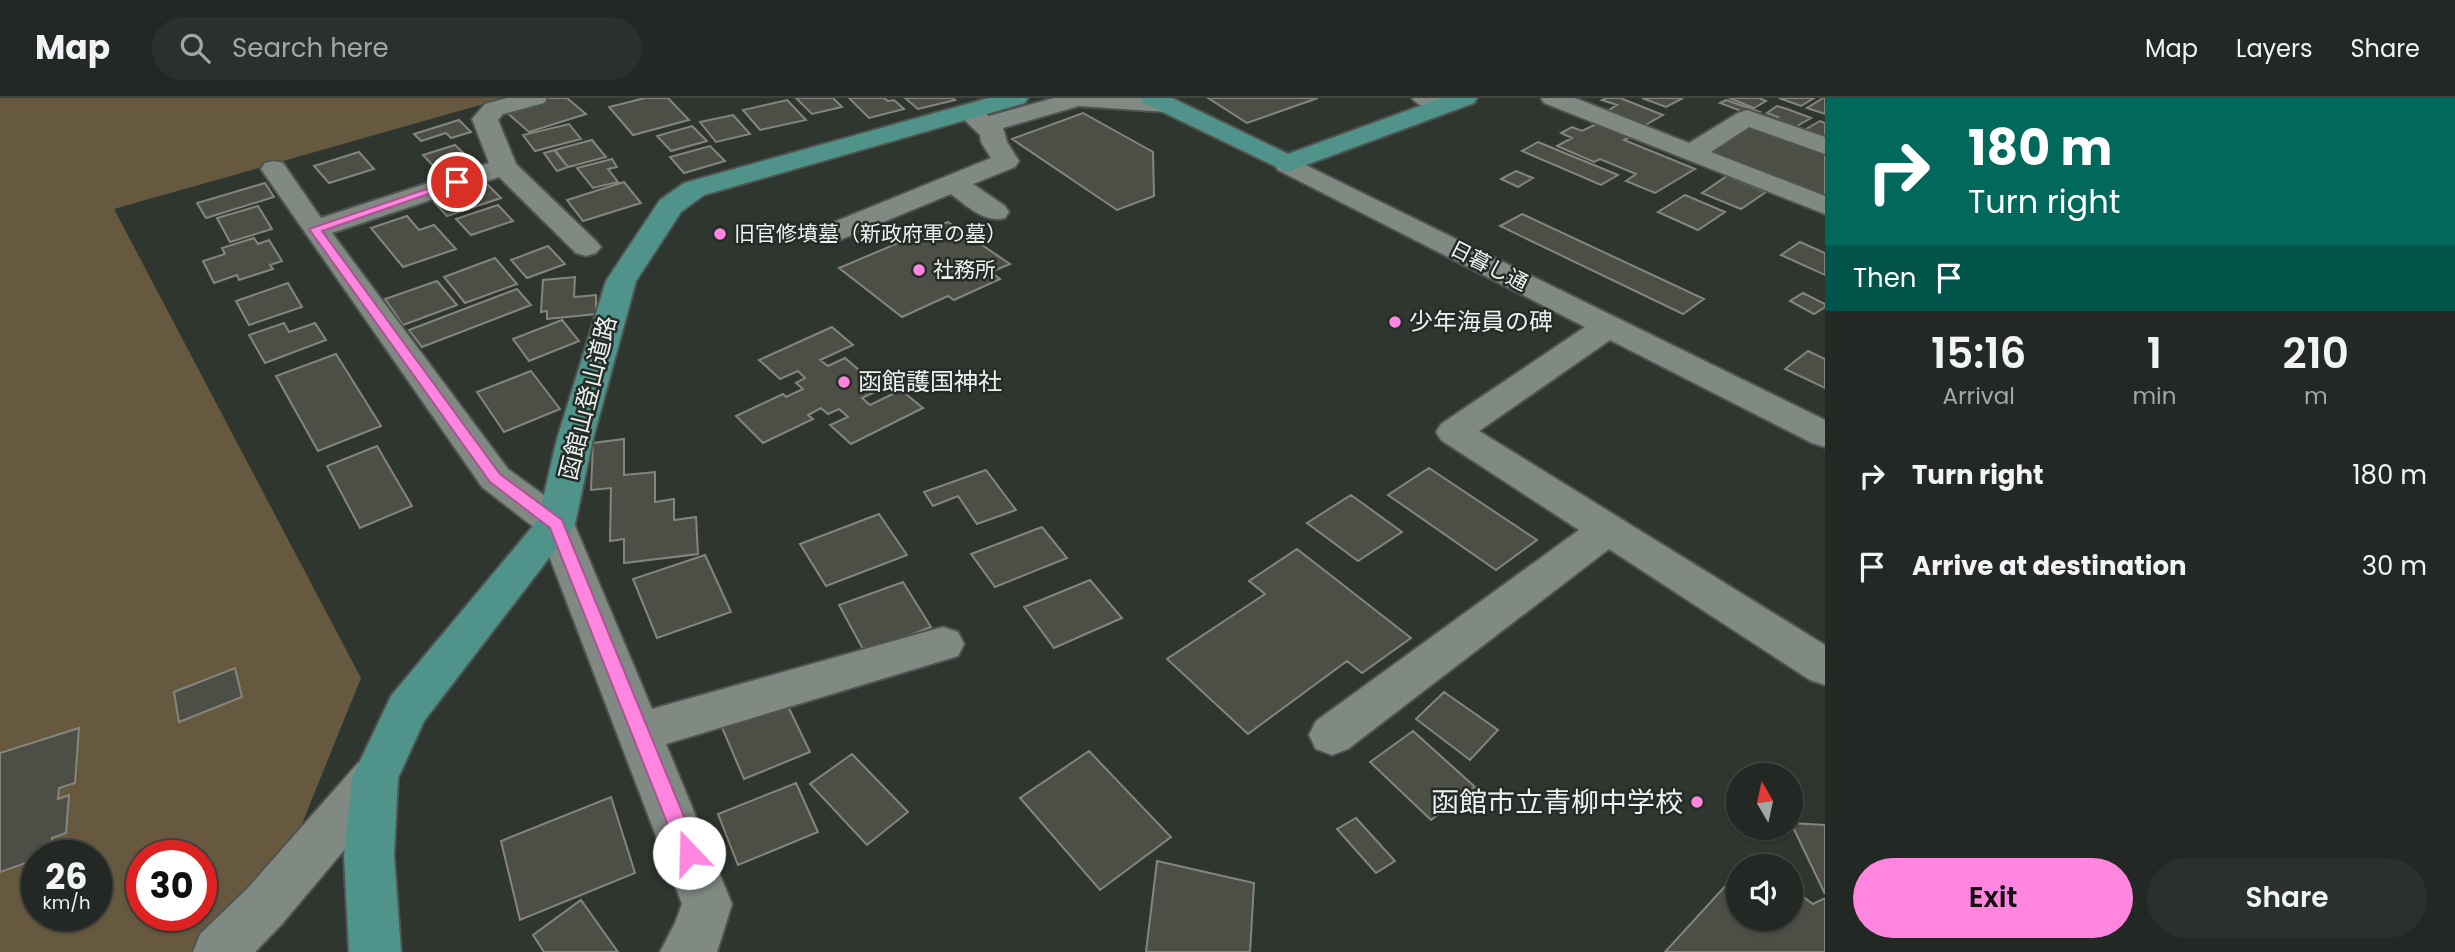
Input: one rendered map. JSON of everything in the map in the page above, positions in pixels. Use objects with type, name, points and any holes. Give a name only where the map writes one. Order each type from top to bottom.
[{"type":"main road","name":"函館山登山道路","points":[[375,952],[369,855],[375,778],[407,709],[556,524],[575,439],[621,281],[670,206],[694,189],[977,118],[1016,98]]},
{"type":"main road","points":[[1287,164],[1445,101]]},
{"type":"main road","name":"日暮し通","points":[[1160,102],[1287,164]]},
{"type":"street","points":[[535,98],[494,109],[485,119],[504,167],[586,247]]},
{"type":"street","points":[[1553,98],[1825,206]]},
{"type":"street","points":[[977,118],[1077,99],[1160,102]]},
{"type":"street","points":[[832,233],[1006,161],[993,142],[993,133],[977,118]]},
{"type":"street","points":[[1691,153],[1747,118],[1825,146]]},
{"type":"street","name":"日暮し通","points":[[1287,164],[1825,435]]},
{"type":"street","points":[[315,229],[504,167]]},
{"type":"street","points":[[274,169],[495,478],[556,524],[641,732],[707,904],[697,937],[686,952]]},
{"type":"street","points":[[953,183],[995,212]]},
{"type":"street","points":[[1609,326],[1454,432],[1825,667]]},
{"type":"street","points":[[1332,735],[1607,530]]},
{"type":"street","points":[[641,732],[943,644]]},
{"type":"street","points":[[219,952],[264,907],[375,778]]},
{"type":"shaded area","points":[[0,98],[505,98],[114,209],[361,678],[250,952],[0,952]]},
{"type":"building","points":[[548,98],[567,98],[586,114],[529,132],[505,111]]},
{"type":"building","points":[[645,98],[668,98],[689,120],[633,135],[609,107]]},
{"type":"building","points":[[796,98],[833,98],[842,107],[812,114]]},
{"type":"building","points":[[849,98],[894,100],[904,109],[869,118]]},
{"type":"building","points":[[905,98],[952,98],[955,100],[918,109]]},
{"type":"building","points":[[1208,98],[1318,98],[1247,123]]},
{"type":"building","points":[[1620,98],[1663,115],[1640,128],[1604,113],[1617,105],[1602,100]]},
{"type":"building","points":[[1642,98],[1683,98],[1666,107]]},
{"type":"building","points":[[1729,98],[1759,98],[1766,101],[1754,108]]},
{"type":"building","points":[[1779,98],[1814,98],[1801,106]]},
{"type":"building","points":[[1823,98],[1825,114],[1807,108]]},
{"type":"building","points":[[787,100],[806,120],[760,130],[743,110]]},
{"type":"building","points":[[1726,100],[1760,112],[1754,116],[1720,103]]},
{"type":"building","points":[[1777,106],[1811,118],[1792,129],[1770,121],[1778,117],[1767,113]]},
{"type":"building","points":[[1083,113],[1153,152],[1154,196],[1117,210],[1012,139]]},
{"type":"building","points":[[733,115],[750,134],[716,142],[700,122]]},
{"type":"building","points":[[459,120],[471,132],[451,138],[446,133],[421,141],[414,134]]},
{"type":"building","points":[[1820,121],[1825,123],[1825,143],[1799,133]]},
{"type":"building","points":[[569,124],[581,139],[535,151],[523,135]]},
{"type":"building","points":[[1596,124],[1630,137],[1624,140],[1695,169],[1655,193],[1626,181],[1636,174],[1600,159],[1594,162],[1557,146],[1572,138],[1561,133],[1572,127],[1582,131]]},
{"type":"building","points":[[1751,125],[1825,151],[1825,200],[1707,154]]},
{"type":"building","points":[[692,126],[707,141],[671,151],[657,136]]},
{"type":"building","points":[[592,140],[606,157],[568,167],[554,150]]},
{"type":"building","points":[[1538,142],[1618,175],[1601,185],[1522,151]]},
{"type":"building","points":[[455,145],[475,164],[442,175],[423,155]]},
{"type":"building","points":[[710,146],[725,161],[684,173],[670,157]]},
{"type":"building","points":[[555,150],[568,167],[557,171],[544,153]]},
{"type":"building","points":[[359,152],[374,169],[329,183],[314,166]]},
{"type":"building","points":[[612,159],[617,167],[608,169],[618,182],[593,188],[577,168]]},
{"type":"building","points":[[1516,171],[1533,178],[1518,187],[1501,179]]},
{"type":"building","points":[[1727,176],[1766,192],[1741,209],[1702,193]]},
{"type":"building","points":[[485,182],[501,198],[447,216],[432,200]]},
{"type":"building","points":[[624,182],[641,203],[583,221],[567,200]]},
{"type":"building","points":[[265,183],[274,197],[206,218],[197,203]]},
{"type":"building","points":[[1685,195],[1725,212],[1698,230],[1658,212]]},
{"type":"building","points":[[498,205],[513,221],[471,235],[456,219]]},
{"type":"building","points":[[258,206],[272,229],[230,242],[217,218]]},
{"type":"building","points":[[1522,214],[1704,299],[1683,314],[1500,226]]},
{"type":"building","points":[[407,216],[419,230],[434,225],[456,249],[403,267],[371,228]]},
{"type":"building","name":"社務所","points":[[948,222],[1010,264],[991,272],[1000,279],[954,300],[948,296],[902,317],[839,268]]},
{"type":"building","points":[[254,238],[258,244],[269,240],[282,261],[270,265],[273,269],[239,280],[237,275],[214,283],[203,261],[225,254],[222,248]]},
{"type":"building","points":[[1800,242],[1825,253],[1825,275],[1781,255]]},
{"type":"building","points":[[548,246],[565,264],[527,278],[511,260]]},
{"type":"building","points":[[495,258],[517,284],[465,303],[444,277]]},
{"type":"building","points":[[575,277],[574,297],[596,295],[596,314],[547,319],[547,311],[541,312],[543,280]]},
{"type":"building","points":[[437,281],[457,305],[403,325],[385,299]]},
{"type":"building","points":[[288,283],[302,307],[249,325],[236,301]]},
{"type":"building","points":[[517,289],[531,305],[422,347],[409,330]]},
{"type":"building","points":[[1803,293],[1825,304],[1825,307],[1814,314],[1790,301]]},
{"type":"building","points":[[562,320],[579,341],[529,361],[513,339]]},
{"type":"building","points":[[284,323],[289,332],[315,323],[326,340],[265,363],[249,335]]},
{"type":"building","points":[[832,327],[853,345],[820,360],[828,366],[845,358],[881,389],[862,398],[870,405],[901,390],[923,408],[851,444],[830,425],[848,417],[839,409],[828,414],[821,408],[808,415],[813,419],[763,443],[736,416],[783,394],[786,397],[803,389],[796,383],[805,378],[798,371],[780,379],[759,360]]},
{"type":"building","points":[[1808,351],[1825,359],[1825,388],[1785,369]]},
{"type":"building","points":[[336,354],[381,426],[318,451],[276,376]]},
{"type":"building","points":[[531,371],[560,409],[504,432],[477,392]]},
{"type":"building","points":[[624,439],[624,475],[655,472],[655,502],[674,499],[674,520],[696,517],[698,554],[624,563],[624,539],[610,541],[611,488],[591,490],[593,443]]},
{"type":"building","points":[[377,446],[412,506],[360,528],[327,466]]},
{"type":"building","points":[[1429,468],[1537,540],[1496,570],[1388,495]]},
{"type":"building","points":[[986,470],[1016,510],[977,524],[958,496],[933,506],[924,492]]},
{"type":"building","points":[[1351,495],[1402,532],[1358,561],[1307,523]]},
{"type":"building","points":[[879,514],[907,555],[826,586],[800,544]]},
{"type":"building","points":[[1042,527],[1067,558],[995,587],[971,554]]},
{"type":"building","points":[[1297,549],[1411,638],[1362,673],[1347,661],[1248,734],[1167,659],[1265,594],[1249,581]]},
{"type":"building","points":[[705,555],[731,612],[657,638],[633,579]]},
{"type":"building","points":[[1090,580],[1122,618],[1054,648],[1024,607]]},
{"type":"building","points":[[903,582],[931,627],[865,653],[839,605]]},
{"type":"building","points":[[235,668],[242,697],[179,722],[174,692]]},
{"type":"building","points":[[1444,692],[1498,730],[1470,760],[1416,719]]},
{"type":"building","points":[[785,700],[810,752],[744,779],[721,725]]},
{"type":"building","points":[[79,728],[75,783],[59,788],[58,799],[69,795],[66,833],[52,840],[21,840],[21,865],[0,872],[0,753]]},
{"type":"building","points":[[1413,731],[1475,787],[1431,820],[1370,762]]},
{"type":"building","points":[[1089,751],[1171,837],[1100,890],[1020,798]]},
{"type":"building","points":[[852,754],[908,812],[867,845],[810,784]]},
{"type":"building","points":[[796,783],[818,832],[738,865],[718,814]]},
{"type":"building","points":[[611,797],[635,873],[520,920],[501,841]]},
{"type":"building","points":[[1356,818],[1395,861],[1376,873],[1337,829]]},
{"type":"building","points":[[1803,824],[1825,825],[1825,894],[1799,840],[1803,840]]},
{"type":"building","points":[[1157,861],[1254,883],[1250,952],[1146,952]]},
{"type":"building","points":[[1726,885],[1726,931],[1803,931],[1803,897],[1813,904],[1825,898],[1825,952],[1665,952]]},
{"type":"building","points":[[581,900],[618,952],[544,952],[533,935]]},
{"type":"place","name":"旧官修墳墓（新政府軍の墓）","points":[[720,234]]},
{"type":"place","name":"社務所","points":[[919,270]]},
{"type":"place","name":"少年海員の碑","points":[[1395,322]]},
{"type":"place","name":"函館護国神社","points":[[844,382]]},
{"type":"place","name":"函館市立青柳中学校","points":[[1697,802]]},
{"type":"route","points":[[457,182],[315,229],[495,478],[556,524],[689,853]]}]
